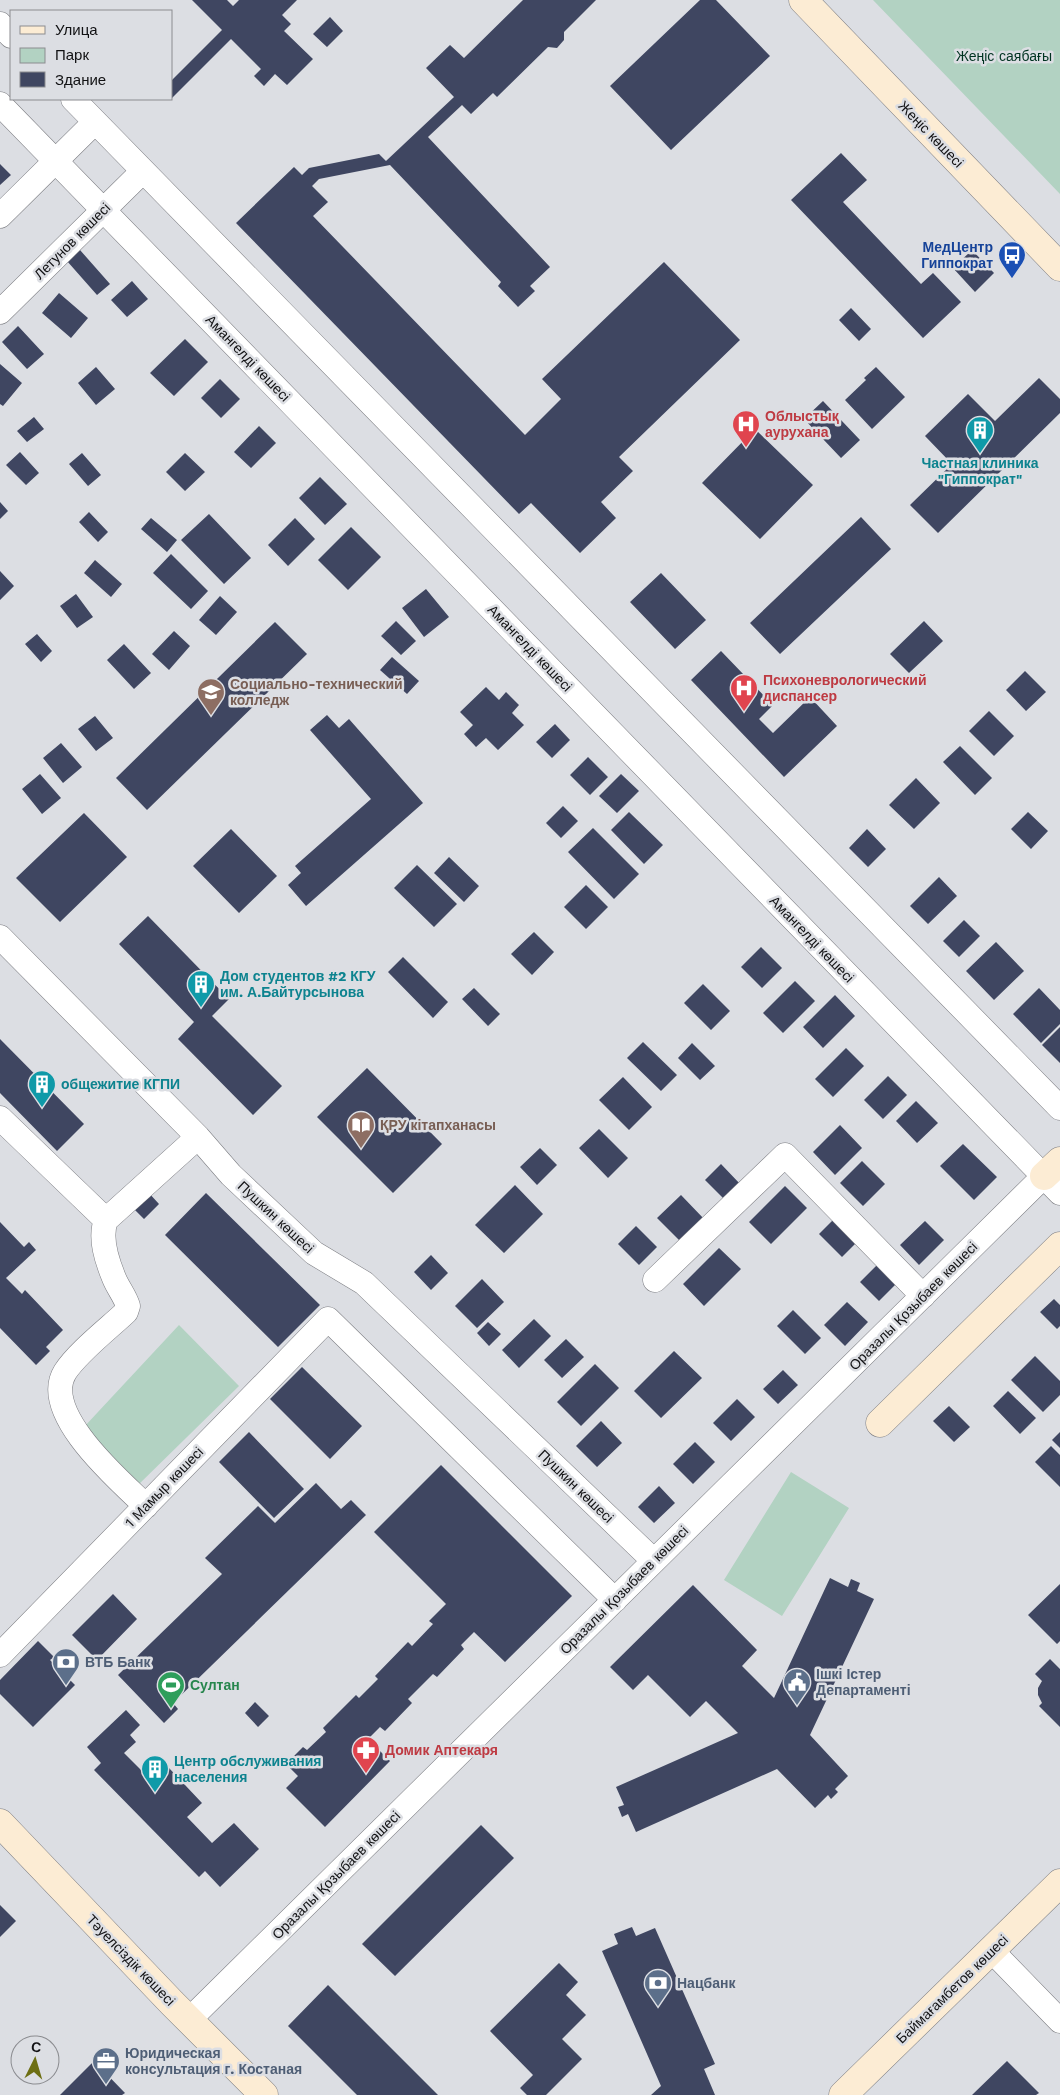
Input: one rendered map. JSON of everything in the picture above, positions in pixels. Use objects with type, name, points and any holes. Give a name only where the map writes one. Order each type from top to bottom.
[{"type":"main road","name":"Жеңіс көшесі","points":[[802,0],[1060,267]]},
{"type":"main road","points":[[880,1423],[1060,1246]]},
{"type":"main road","name":"Тәуелсіздік көшесі","points":[[0,1823],[188,2020],[264,2095]]},
{"type":"main road","name":"Баймағамбетов көшесі","points":[[843,2095],[1060,1883]]},
{"type":"street","points":[[0,24],[10,35]]},
{"type":"street","points":[[74,100],[1060,1108]]},
{"type":"street","name":"Амангелді көшесі","points":[[0,104],[1055,1177]]},
{"type":"street","points":[[0,216],[95,122]]},
{"type":"street","name":"Летунов көшесі","points":[[0,312],[143,171]]},
{"type":"street","name":"Пушкин көшесі","points":[[0,937],[198,1137],[230,1175],[314,1253],[364,1283],[654,1561]]},
{"type":"street","points":[[0,1118],[106,1220]]},
{"type":"street","points":[[146,1506],[99,1460],[72,1426],[61,1397],[61,1385],[64,1373],[126,1312],[128,1306],[114,1278],[103,1240],[102,1230],[106,1220],[198,1137]]},
{"type":"street","points":[[655,1280],[786,1154],[923,1296]]},
{"type":"street","name":"Оразалы Қозыбаев көшесі","points":[[188,2020],[923,1296],[1055,1177]]},
{"type":"street","name":"1 Мамыр көшесі","points":[[0,1655],[328,1319],[615,1600]]},
{"type":"street","points":[[991,1950],[1060,2021]]},
{"type":"green space","name":"Жеңіс саябағы","points":[[873,0],[1060,0],[1060,194]]},
{"type":"green space","points":[[179,1325],[239,1386],[134,1489],[84,1427]]},
{"type":"green space","points":[[791,1472],[849,1508],[782,1616],[724,1580]]},
{"type":"building","points":[[192,0],[227,0],[233,6],[239,0],[297,0],[282,15],[291,24],[284,31],[313,59],[287,85],[275,74],[264,86],[254,76],[261,69],[231,39],[172,98],[172,80],[222,30]]},
{"type":"building","points":[[523,0],[596,0],[564,32],[564,40],[557,48],[548,47],[497,97],[493,93],[471,114],[462,105],[428,137],[550,267],[530,286],[535,291],[518,307],[498,286],[501,282],[390,165],[319,179],[312,186],[328,202],[313,216],[525,435],[561,399],[542,379],[664,262],[740,340],[619,457],[633,471],[601,502],[616,518],[580,553],[531,503],[519,514],[236,223],[294,167],[302,175],[309,168],[379,154],[386,161],[454,97],[426,68],[450,45],[464,58]]},
{"type":"building","points":[[700,0],[716,0],[770,56],[671,150],[610,86]]},
{"type":"building","points":[[330,17],[343,31],[327,47],[313,34]]},
{"type":"building","points":[[841,153],[867,180],[843,202],[921,284],[933,273],[961,302],[923,338],[791,200]]},
{"type":"building","points":[[0,164],[11,175],[0,185]]},
{"type":"building","points":[[80,250],[110,284],[97,295],[67,261]]},
{"type":"building","points":[[972,250],[994,273],[975,292],[953,268]]},
{"type":"building","points":[[132,281],[148,299],[127,317],[111,300]]},
{"type":"building","points":[[59,293],[88,318],[71,338],[42,313]]},
{"type":"building","points":[[851,308],[871,329],[859,341],[839,320]]},
{"type":"building","points":[[18,326],[44,354],[27,369],[2,342]]},
{"type":"building","points":[[185,339],[208,362],[174,396],[150,373]]},
{"type":"building","points":[[0,364],[22,383],[3,406],[0,404]]},
{"type":"building","points":[[96,367],[115,389],[96,405],[78,383]]},
{"type":"building","points":[[876,367],[905,397],[872,429],[845,400],[866,380],[864,378]]},
{"type":"building","name":"Частная клиника \"Гиппократ\"","points":[[1039,378],[1060,399],[1060,413],[938,533],[910,505],[952,464],[925,436],[968,394],[995,421]]},
{"type":"building","points":[[220,379],[240,399],[221,418],[201,398]]},
{"type":"building","points":[[823,401],[860,440],[841,458],[804,419]]},
{"type":"building","points":[[34,417],[44,429],[27,442],[17,431]]},
{"type":"building","points":[[259,426],[276,443],[251,468],[234,452]]},
{"type":"building","points":[[755,429],[813,485],[760,539],[702,483]]},
{"type":"building","points":[[20,452],[39,473],[26,485],[6,465]]},
{"type":"building","points":[[82,453],[101,475],[88,486],[69,464]]},
{"type":"building","points":[[185,453],[205,472],[185,491],[166,472]]},
{"type":"building","points":[[320,477],[347,504],[325,525],[299,498]]},
{"type":"building","points":[[0,502],[8,511],[0,519]]},
{"type":"building","points":[[89,512],[108,532],[98,542],[79,522]]},
{"type":"building","points":[[209,514],[251,558],[224,584],[181,540]]},
{"type":"building","points":[[861,517],[891,549],[780,654],[750,623]]},
{"type":"building","points":[[151,518],[177,540],[167,552],[141,529]]},
{"type":"building","points":[[295,518],[315,539],[288,566],[268,545]]},
{"type":"building","points":[[351,527],[381,557],[348,590],[318,560]]},
{"type":"building","points":[[171,554],[208,591],[191,609],[153,573]]},
{"type":"building","points":[[95,560],[122,584],[111,597],[84,573]]},
{"type":"building","points":[[0,571],[14,586],[0,600]]},
{"type":"building","points":[[661,573],[706,620],[675,649],[630,602]]},
{"type":"building","points":[[426,589],[449,617],[424,637],[402,608]]},
{"type":"building","points":[[76,594],[93,617],[77,628],[60,606]]},
{"type":"building","points":[[220,596],[237,612],[216,635],[199,620]]},
{"type":"building","points":[[396,621],[416,641],[401,655],[381,636]]},
{"type":"building","points":[[924,621],[943,641],[909,673],[890,654]]},
{"type":"building","name":"Социально-технический колледж","points":[[275,622],[307,654],[147,810],[116,778]]},
{"type":"building","points":[[174,631],[190,646],[169,670],[152,654]]},
{"type":"building","points":[[37,634],[52,651],[41,662],[25,644]]},
{"type":"building","points":[[124,644],[151,673],[134,689],[107,660]]},
{"type":"building","name":"Психоневрологический диспансер","points":[[721,651],[773,705],[759,719],[773,733],[810,697],[837,726],[784,777],[691,680]]},
{"type":"building","points":[[392,657],[419,681],[407,694],[380,670]]},
{"type":"building","points":[[1025,671],[1046,692],[1026,711],[1006,690]]},
{"type":"building","points":[[486,687],[499,700],[506,692],[519,705],[512,713],[524,725],[498,750],[486,738],[476,747],[464,734],[473,725],[460,712]]},
{"type":"building","points":[[989,711],[1014,736],[994,756],[969,731]]},
{"type":"building","points":[[327,715],[339,728],[349,719],[423,803],[306,906],[288,885],[301,873],[295,866],[371,799],[310,730]]},
{"type":"building","points":[[95,716],[113,738],[96,751],[78,729]]},
{"type":"building","points":[[555,724],[570,740],[552,758],[536,742]]},
{"type":"building","points":[[61,743],[82,767],[63,783],[43,758]]},
{"type":"building","points":[[960,746],[992,778],[975,795],[943,762]]},
{"type":"building","points":[[588,757],[608,777],[590,795],[570,775]]},
{"type":"building","points":[[40,774],[61,798],[42,814],[22,789]]},
{"type":"building","points":[[621,774],[639,791],[617,813],[599,796]]},
{"type":"building","points":[[916,778],[940,803],[914,829],[889,805]]},
{"type":"building","points":[[563,806],[578,821],[561,838],[546,823]]},
{"type":"building","points":[[629,812],[663,845],[644,864],[611,830]]},
{"type":"building","points":[[1028,812],[1048,831],[1031,849],[1011,829]]},
{"type":"building","points":[[84,813],[127,857],[60,922],[16,878]]},
{"type":"building","points":[[593,828],[639,874],[614,899],[568,852]]},
{"type":"building","points":[[231,829],[277,876],[239,913],[193,866]]},
{"type":"building","points":[[867,829],[886,849],[868,867],[849,848]]},
{"type":"building","points":[[449,857],[479,886],[464,902],[434,873]]},
{"type":"building","points":[[417,865],[457,904],[434,927],[394,888]]},
{"type":"building","points":[[939,877],[957,896],[928,924],[910,906]]},
{"type":"building","points":[[586,885],[608,907],[586,929],[564,907]]},
{"type":"building","name":"Дом студентов #2 КГУ им. А.Байтурсынова","points":[[148,916],[229,999],[212,1016],[282,1086],[253,1115],[178,1039],[194,1022],[119,944]]},
{"type":"building","points":[[964,920],[980,936],[959,957],[943,941]]},
{"type":"building","points":[[534,932],[554,952],[532,975],[511,954]]},
{"type":"building","points":[[996,942],[1024,971],[994,1000],[966,971]]},
{"type":"building","points":[[761,947],[782,968],[762,988],[741,967]]},
{"type":"building","points":[[403,957],[448,1002],[433,1018],[388,972]]},
{"type":"building","points":[[795,981],[815,1001],[783,1033],[763,1013]]},
{"type":"building","points":[[703,984],[730,1011],[711,1030],[684,1003]]},
{"type":"building","points":[[474,988],[500,1014],[488,1026],[462,999]]},
{"type":"building","points":[[1039,988],[1060,1010],[1060,1024],[1041,1043],[1013,1014]]},
{"type":"building","points":[[835,995],[855,1016],[823,1048],[803,1027]]},
{"type":"building","points":[[1060,1027],[1060,1063],[1042,1045]]},
{"type":"building","name":"общежитие КГПИ","points":[[0,1039],[84,1124],[57,1151],[0,1093]]},
{"type":"building","points":[[643,1042],[677,1075],[661,1091],[627,1058]]},
{"type":"building","points":[[692,1043],[715,1066],[700,1080],[678,1058]]},
{"type":"building","points":[[846,1048],[864,1066],[833,1097],[815,1079]]},
{"type":"building","points":[[367,1068],[442,1144],[393,1193],[317,1117]]},
{"type":"building","points":[[888,1076],[907,1095],[883,1119],[864,1100]]},
{"type":"building","points":[[623,1077],[652,1107],[629,1130],[599,1100]]},
{"type":"building","points":[[916,1101],[938,1123],[917,1143],[896,1121]]},
{"type":"building","points":[[840,1125],[862,1148],[835,1175],[813,1152]]},
{"type":"building","points":[[599,1129],[628,1158],[608,1178],[579,1148]]},
{"type":"building","points":[[963,1144],[997,1177],[974,1200],[940,1166]]},
{"type":"building","points":[[540,1148],[557,1165],[537,1185],[520,1167]]},
{"type":"building","points":[[862,1161],[885,1184],[863,1206],[840,1183]]},
{"type":"building","points":[[721,1164],[741,1185],[725,1200],[705,1180]]},
{"type":"building","points":[[515,1185],[543,1214],[504,1253],[475,1225]]},
{"type":"building","points":[[785,1186],[807,1208],[771,1244],[749,1222]]},
{"type":"building","points":[[148,1192],[159,1204],[144,1219],[132,1207]]},
{"type":"building","points":[[206,1193],[320,1305],[278,1347],[165,1235]]},
{"type":"building","points":[[681,1195],[705,1220],[682,1243],[657,1218]]},
{"type":"building","points":[[835,1218],[858,1241],[842,1257],[819,1234]]},
{"type":"building","points":[[925,1221],[944,1240],[919,1265],[900,1245]]},
{"type":"building","points":[[0,1222],[24,1247],[29,1242],[36,1250],[6,1278],[22,1294],[25,1290],[63,1330],[46,1347],[50,1351],[36,1365],[0,1328]]},
{"type":"building","points":[[636,1226],[657,1247],[639,1265],[618,1244]]},
{"type":"building","points":[[719,1248],[741,1269],[704,1306],[683,1284]]},
{"type":"building","points":[[431,1255],[448,1273],[431,1290],[414,1272]]},
{"type":"building","points":[[879,1263],[898,1282],[879,1301],[860,1282]]},
{"type":"building","points":[[482,1279],[504,1302],[477,1328],[455,1306]]},
{"type":"building","points":[[1054,1299],[1060,1305],[1060,1326],[1057,1329],[1040,1312]]},
{"type":"building","points":[[847,1302],[868,1322],[845,1346],[824,1325]]},
{"type":"building","points":[[793,1310],[821,1338],[805,1354],[777,1326]]},
{"type":"building","points":[[534,1319],[551,1336],[519,1368],[502,1350]]},
{"type":"building","points":[[488,1322],[501,1334],[489,1346],[477,1333]]},
{"type":"building","points":[[566,1339],[584,1357],[562,1378],[544,1360]]},
{"type":"building","points":[[674,1351],[702,1378],[661,1418],[634,1391]]},
{"type":"building","points":[[1035,1356],[1060,1381],[1060,1395],[1043,1412],[1011,1380]]},
{"type":"building","points":[[595,1364],[619,1388],[581,1426],[557,1402]]},
{"type":"building","points":[[302,1367],[362,1426],[330,1459],[270,1399]]},
{"type":"building","points":[[783,1370],[798,1385],[778,1404],[763,1389]]},
{"type":"building","points":[[1008,1391],[1036,1418],[1020,1434],[993,1406]]},
{"type":"building","points":[[737,1399],[755,1417],[731,1441],[713,1423]]},
{"type":"building","points":[[949,1406],[970,1427],[954,1442],[933,1421]]},
{"type":"building","points":[[601,1421],[622,1443],[597,1467],[576,1446]]},
{"type":"building","points":[[249,1432],[304,1489],[274,1518],[219,1462]]},
{"type":"building","points":[[1060,1432],[1060,1448],[1052,1440]]},
{"type":"building","points":[[695,1442],[715,1462],[693,1484],[673,1464]]},
{"type":"building","points":[[1051,1446],[1060,1455],[1060,1487],[1035,1462]]},
{"type":"building","points":[[441,1465],[572,1596],[505,1662],[474,1632],[461,1645],[464,1649],[437,1677],[433,1674],[408,1699],[412,1703],[385,1731],[380,1727],[368,1739],[390,1761],[325,1827],[286,1788],[298,1776],[286,1764],[303,1747],[307,1750],[326,1732],[323,1728],[356,1695],[359,1698],[378,1679],[375,1676],[408,1642],[412,1646],[433,1624],[429,1621],[446,1604],[374,1532]]},
{"type":"building","points":[[316,1483],[341,1509],[351,1500],[366,1515],[173,1703],[178,1709],[164,1723],[118,1675],[222,1574],[205,1558],[258,1506],[275,1523]]},
{"type":"building","points":[[659,1486],[675,1503],[654,1523],[638,1507]]},
{"type":"building","name":"Ішкі Істер Департаменті","points":[[830,1578],[848,1587],[851,1579],[860,1583],[857,1591],[874,1599],[810,1735],[848,1776],[835,1789],[838,1792],[831,1799],[828,1795],[815,1808],[777,1769],[636,1832],[628,1814],[622,1817],[618,1807],[624,1805],[616,1787],[738,1733],[706,1701],[690,1717],[648,1675],[633,1690],[610,1667],[693,1585],[757,1650],[742,1666],[774,1698]]},
{"type":"building","points":[[1060,1584],[1060,1641],[1057,1644],[1028,1615]]},
{"type":"building","points":[[113,1594],[137,1619],[97,1660],[72,1635]]},
{"type":"building","points":[[38,1641],[54,1657],[50,1660],[75,1685],[33,1727],[0,1694],[0,1680]]},
{"type":"building","points":[[1050,1659],[1060,1669],[1060,1727],[1039,1706],[1042,1703],[1038,1695],[1038,1688],[1042,1681],[1035,1674]]},
{"type":"building","points":[[255,1702],[269,1716],[258,1727],[245,1713]]},
{"type":"building","name":"Центр обслуживания населения","points":[[126,1710],[140,1725],[130,1735],[136,1742],[124,1753],[154,1783],[169,1768],[202,1803],[187,1817],[212,1843],[234,1823],[259,1849],[220,1887],[205,1871],[199,1877],[94,1770],[101,1763],[87,1747]]},
{"type":"building","points":[[481,1825],[514,1858],[395,1976],[362,1944]]},
{"type":"building","points":[[0,1905],[16,1921],[0,1937]]},
{"type":"building","name":"Нацбанк","points":[[632,1927],[636,1936],[655,1928],[715,2064],[704,2069],[715,2095],[651,2095],[661,2086],[602,1951],[618,1944],[614,1934]]},
{"type":"building","points":[[559,1963],[578,1982],[566,1995],[586,2015],[562,2039],[582,2059],[546,2095],[527,2095],[520,2088],[533,2075],[490,2031]]},
{"type":"building","points":[[328,1985],[438,2095],[357,2095],[288,2026]]},
{"type":"building","points":[[94,2061],[125,2093],[122,2095],[60,2095]]},
{"type":"building","points":[[1007,2061],[1039,2093],[1036,2095],[972,2095]]},
{"type":"place","name":"МедЦентр Гиппократ","points":[[1012,279]]},
{"type":"place","name":"Облыстық аурухана","points":[[746,448]]},
{"type":"place","name":"Частная клиника \"Гиппократ\"","points":[[980,454]]},
{"type":"place","name":"Психоневрологический диспансер","points":[[744,712]]},
{"type":"place","name":"Социально-технический колледж","points":[[211,716]]},
{"type":"place","name":"Дом студентов #2 КГУ им. А.Байтурсынова","points":[[201,1008]]},
{"type":"place","name":"общежитие КГПИ","points":[[42,1108]]},
{"type":"place","name":"ҚРУ кітапханасы","points":[[361,1149]]},
{"type":"place","name":"ВТБ Банк","points":[[66,1686]]},
{"type":"place","name":"Ішкі Істер Департаменті","points":[[797,1706]]},
{"type":"place","name":"Султан","points":[[171,1709]]},
{"type":"place","name":"Домик Аптекаря","points":[[366,1774]]},
{"type":"place","name":"Центр обслуживания населения","points":[[155,1793]]},
{"type":"place","name":"Нацбанк","points":[[658,2007]]},
{"type":"place","name":"Юридическая консультация г. Костаная","points":[[106,2085]]}]
